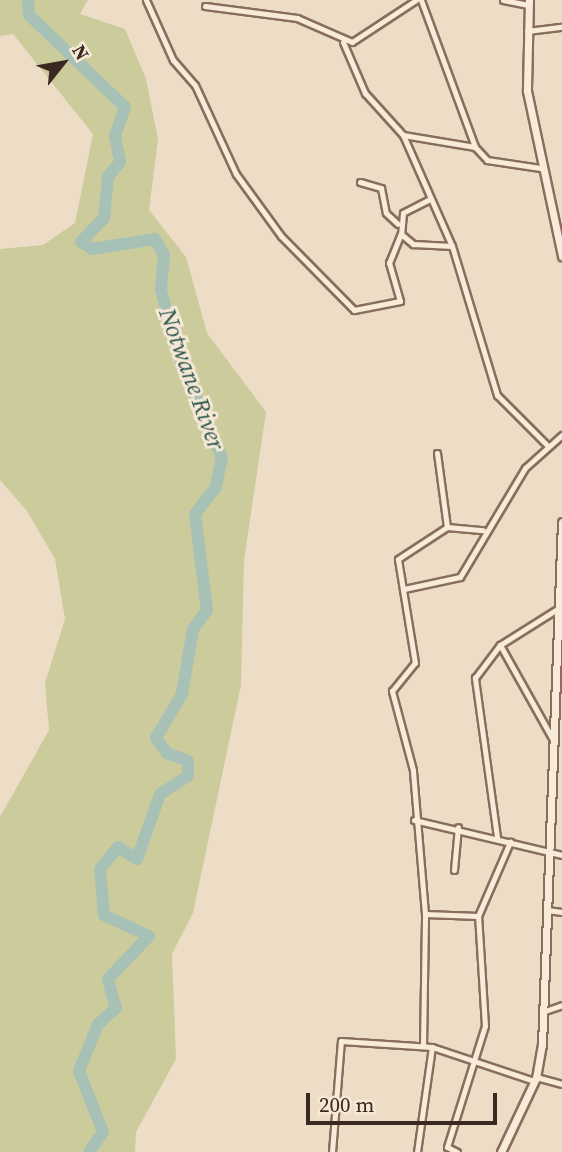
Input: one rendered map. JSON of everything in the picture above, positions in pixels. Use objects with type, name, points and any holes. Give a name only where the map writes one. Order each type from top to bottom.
[{"type":"street","points":[[146,0],[173,60],[195,85],[236,174],[281,236],[354,310],[400,301],[389,263],[401,234]]},
{"type":"street","points":[[258,10],[259,0]]},
{"type":"street","points":[[343,42],[362,39],[418,0],[475,147],[487,160],[540,168]]},
{"type":"street","points":[[505,0],[529,3],[525,76],[540,168],[562,256]]},
{"type":"street","points":[[205,6],[258,10],[322,25],[343,42],[365,93],[403,135],[452,246],[497,396],[548,446]]},
{"type":"street","points":[[526,31],[562,27]]},
{"type":"street","points":[[403,135],[475,147]]},
{"type":"street","points":[[360,182],[381,188],[386,213],[398,224],[401,234],[413,244],[452,246]]},
{"type":"street","points":[[398,224],[411,206],[430,199]]},
{"type":"street","points":[[404,589],[455,581],[471,563],[483,530],[548,446],[562,435]]},
{"type":"street","points":[[437,453],[447,527]]},
{"type":"street","points":[[500,1152],[535,1079],[545,1011],[554,743],[559,712],[562,522]]},
{"type":"street","points":[[424,1046],[425,914],[414,820],[410,737],[392,691],[415,663],[399,555],[447,527],[483,530]]},
{"type":"street","points":[[497,837],[474,683],[500,645],[559,608]]},
{"type":"street","points":[[500,645],[554,743]]},
{"type":"street","points":[[414,820],[458,827],[562,855]]},
{"type":"street","points":[[454,870],[458,827]]},
{"type":"street","points":[[457,1152],[447,1147],[478,1061],[485,1026],[478,916],[510,842]]},
{"type":"street","points":[[547,910],[562,912]]},
{"type":"street","points":[[425,914],[478,916]]},
{"type":"street","points":[[545,1011],[562,1005]]},
{"type":"street","points":[[332,1152],[341,1041],[432,1047],[535,1079],[562,1084]]},
{"type":"street","points":[[417,1152],[432,1047]]},
{"type":"green space","points":[[0,0],[88,0],[80,14],[125,29],[146,79],[158,139],[149,210],[186,257],[207,333],[266,412],[244,560],[241,685],[193,913],[172,954],[176,1059],[136,1132],[135,1152],[0,1152],[0,817],[49,730],[45,683],[65,619],[55,559],[27,511],[0,480],[0,249],[43,245],[75,223],[93,134],[13,34],[0,36]]},
{"type":"waterway","name":"Notwane River","points":[[28,0],[29,15],[125,107],[115,136],[120,162],[108,177],[104,218],[81,242],[92,249],[155,239],[164,255],[161,290],[179,358],[222,458],[216,487],[195,514],[207,610],[193,629],[182,694],[156,738],[167,753],[188,761],[188,776],[160,794],[137,859],[118,847],[100,869],[104,915],[149,936],[108,979],[116,1008],[98,1024],[79,1071],[103,1132],[89,1152]]}]
